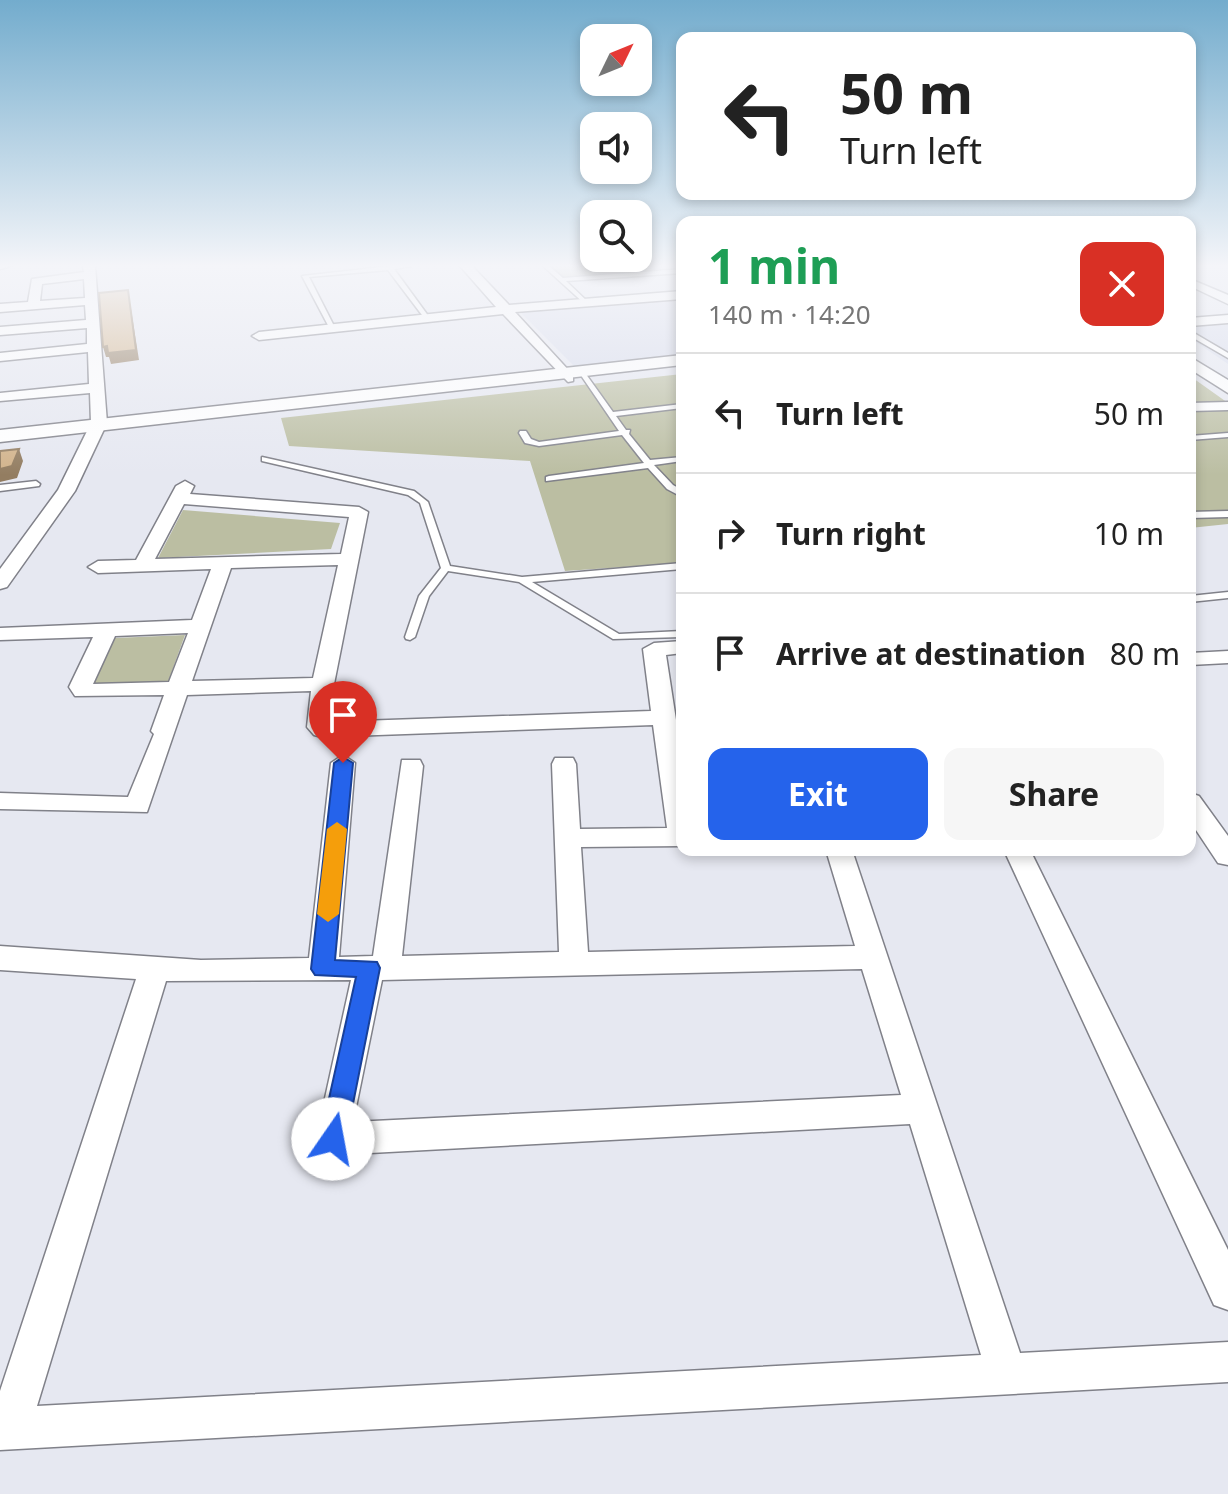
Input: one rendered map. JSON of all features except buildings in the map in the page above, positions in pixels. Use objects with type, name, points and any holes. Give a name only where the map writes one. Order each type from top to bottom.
[{"type":"main road","points":[[0,438],[676,364]]},
{"type":"street","points":[[0,583],[66,491],[97,426],[91,336]]},
{"type":"street","points":[[533,336],[575,375]]},
{"type":"street","points":[[3,377],[92,348]]},
{"type":"street","points":[[1208,370],[1228,388]]},
{"type":"street","points":[[3,377],[95,388]]},
{"type":"street","points":[[1196,407],[1228,406]]},
{"type":"street","points":[[143,565],[182,491],[358,511],[360,514],[323,684],[319,727],[327,732],[664,718]]},
{"type":"street","points":[[98,567],[348,559]]},
{"type":"street","points":[[0,801],[138,806],[223,563]]},
{"type":"street","points":[[0,634],[200,626]]},
{"type":"street","points":[[107,630],[81,689],[178,691],[323,684]]},
{"type":"street","points":[[676,647],[654,649],[676,797]]},
{"type":"street","points":[[1196,660],[1223,663]]},
{"type":"street","points":[[323,969],[343,763]]},
{"type":"street","points":[[564,764],[574,964]]},
{"type":"street","points":[[411,766],[377,968],[333,1139],[922,1109]]},
{"type":"street","points":[[1207,813],[1228,856]]},
{"type":"street","points":[[568,838],[676,837]]},
{"type":"street","points":[[841,856],[1007,1374]]},
{"type":"street","points":[[1020,856],[1228,1291]]},
{"type":"street","points":[[0,958],[201,972],[873,957]]},
{"type":"street","points":[[155,968],[4,1429],[1228,1362]]},
{"type":"lane","points":[[1199,336],[1228,356]]},
{"type":"lane","points":[[1196,343],[1205,342]]},
{"type":"lane","points":[[575,375],[614,414],[669,488],[676,491]]},
{"type":"lane","points":[[614,414],[676,407]]},
{"type":"lane","points":[[523,433],[528,441],[539,444],[627,432]]},
{"type":"lane","points":[[1196,438],[1228,435]]},
{"type":"lane","points":[[265,459],[411,493],[424,502],[446,568]]},
{"type":"lane","points":[[549,479],[676,460]]},
{"type":"lane","points":[[0,488],[36,484]]},
{"type":"lane","points":[[1196,515],[1228,514]]},
{"type":"lane","points":[[446,568],[522,580],[676,567]]},
{"type":"lane","points":[[410,637],[424,596],[446,568]]},
{"type":"lane","points":[[522,580],[617,637],[676,634]]},
{"type":"lane","points":[[1196,598],[1228,595]]},
{"type":"shaded area","points":[[544,336],[676,336],[676,359],[577,369]]},
{"type":"shaded area","points":[[1196,336],[1228,336],[1228,364],[1196,342]]},
{"type":"green space","points":[[676,375],[676,563],[565,571],[530,461],[289,446],[281,418]]},
{"type":"green space","points":[[1196,380],[1228,403],[1228,524],[1196,527]]},
{"type":"green space","points":[[183,510],[340,523],[331,549],[158,558]]},
{"type":"green space","points":[[185,635],[168,682],[93,686],[115,638]]},
{"type":"slow traffic","points":[[328,914],[337,829]]},
{"type":"route","points":[[333,1139],[369,968],[323,969],[343,763]]}]
